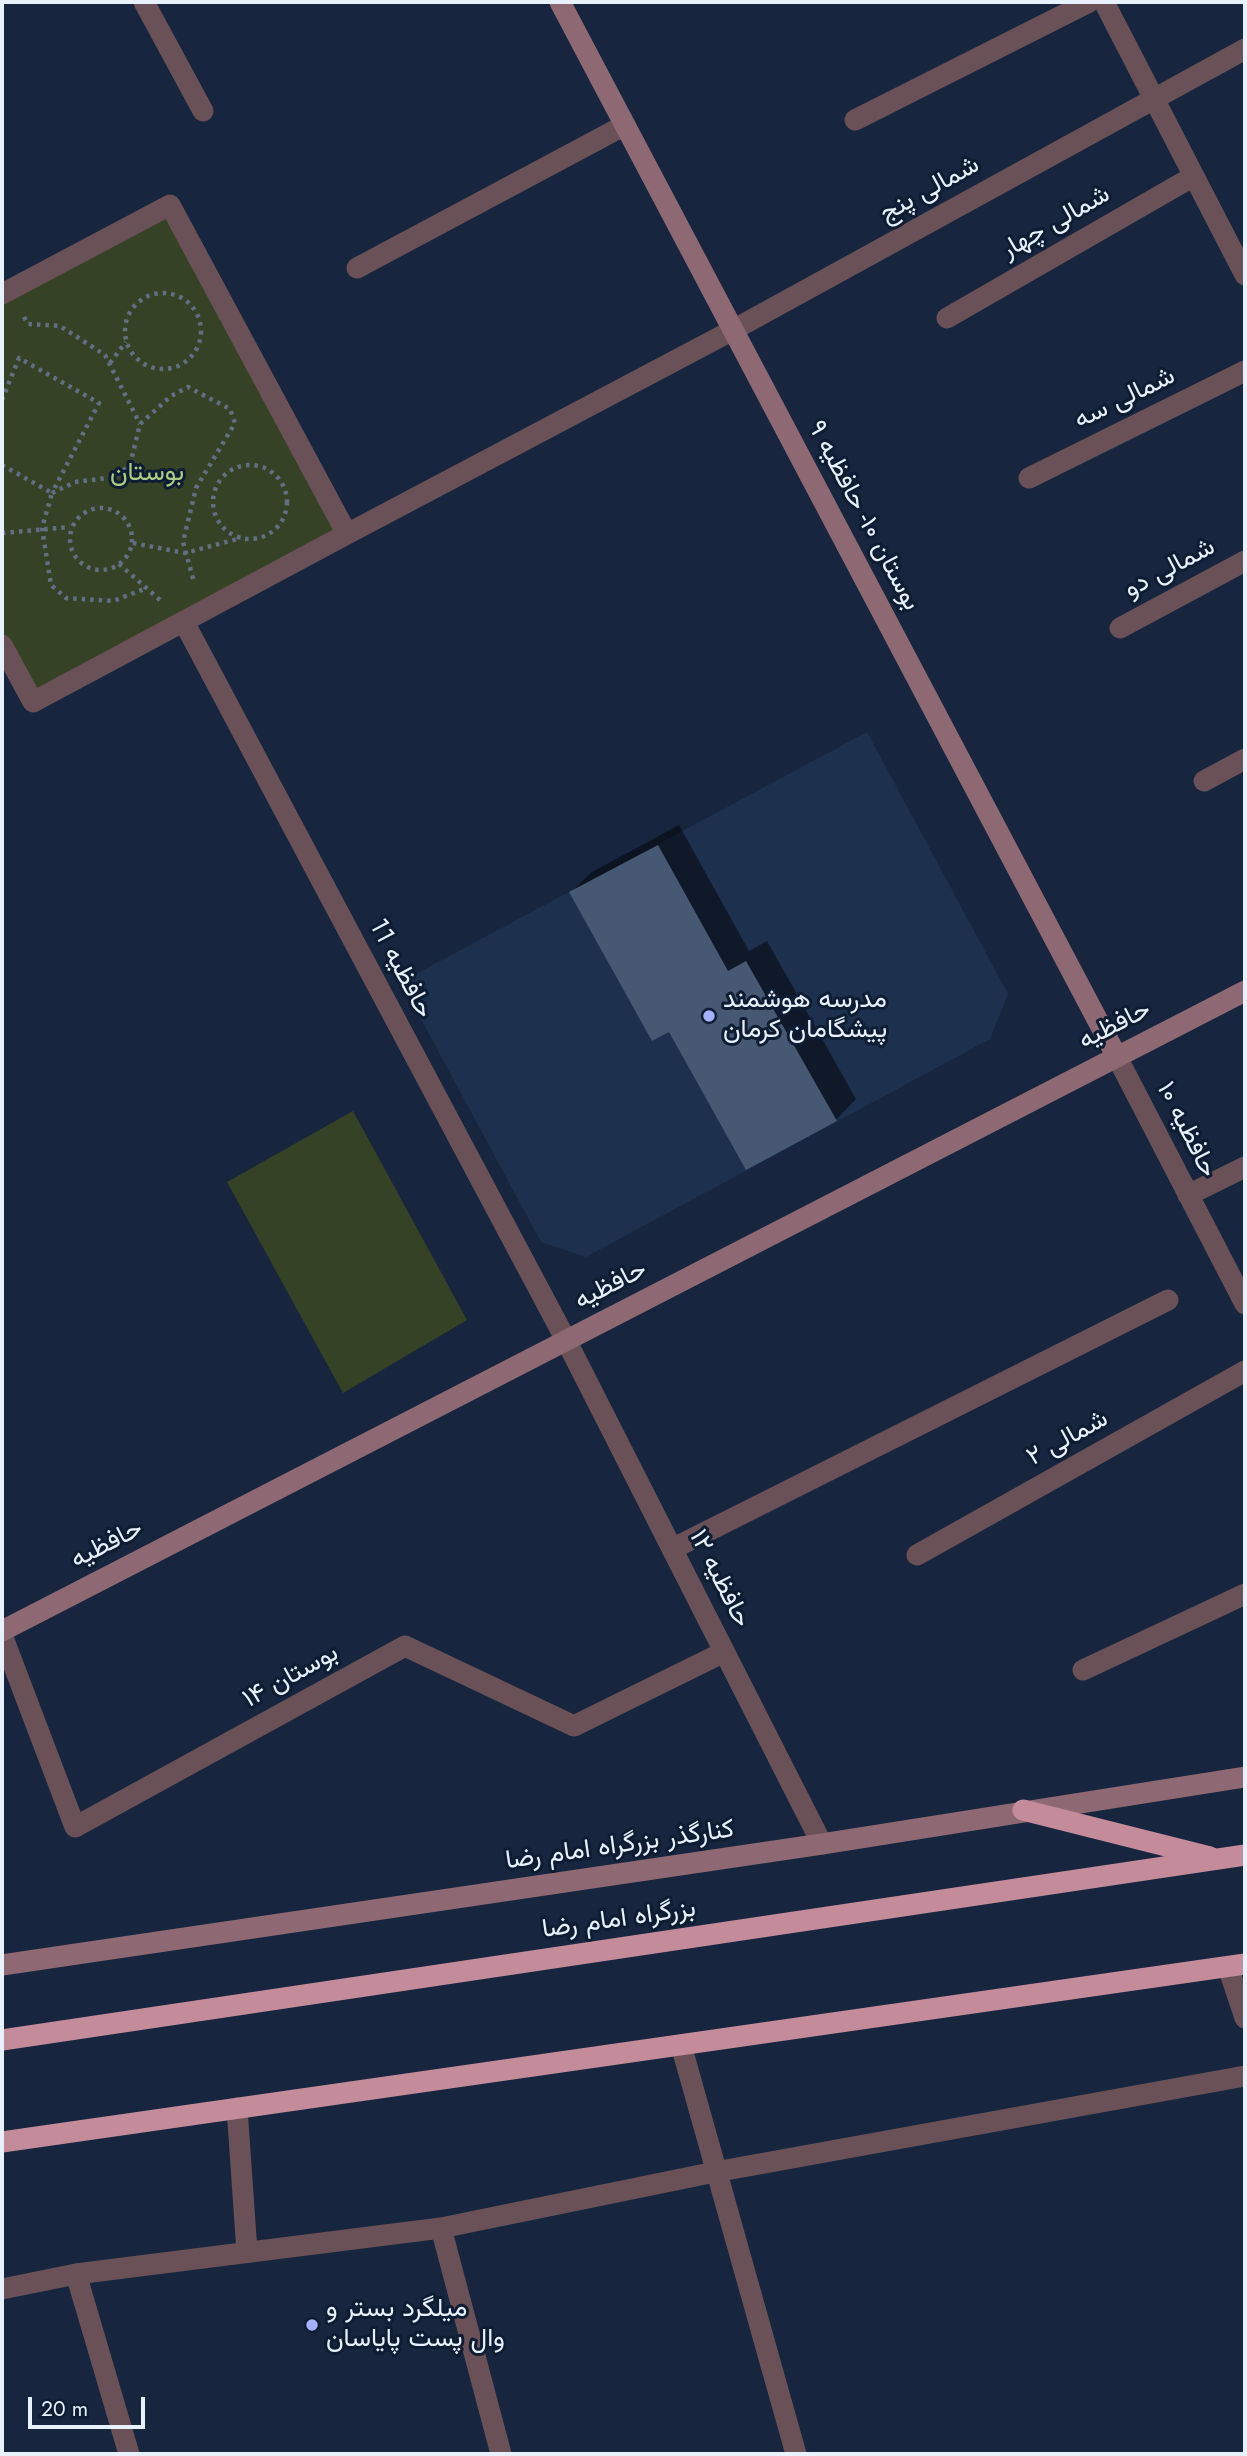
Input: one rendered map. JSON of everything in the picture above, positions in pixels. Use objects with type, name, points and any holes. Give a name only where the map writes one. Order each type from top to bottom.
[{"type":"highway","points":[[1023,1810],[1219,1860]]},
{"type":"highway","name":"بزرگراه امام رضا","points":[[2,2040],[1245,1855]]},
{"type":"highway","points":[[2,2142],[1237,1966]]},
{"type":"street","points":[[144,2],[203,111]]},
{"type":"street","name":"بوستان ۱۰- حافظیه ۹","points":[[559,2],[1116,1057]]},
{"type":"street","points":[[855,121],[1089,2]]},
{"type":"street","points":[[1104,2],[1245,275]]},
{"type":"street","name":"شمالی پنج","points":[[2,645],[33,702],[185,624],[347,534],[733,330],[1245,49]]},
{"type":"street","points":[[357,268],[625,125]]},
{"type":"street","name":"شمالی چهار","points":[[947,318],[1194,176]]},
{"type":"street","points":[[4,287],[170,205],[347,534]]},
{"type":"street","name":"شمالی سه","points":[[1029,478],[1245,370]]},
{"type":"street","name":"شمالی دو","points":[[1120,628],[1245,561]]},
{"type":"street","name":"حافظیه 11","points":[[185,624],[566,1340]]},
{"type":"street","points":[[1204,781],[1245,759]]},
{"type":"street","name":"حافظیه","points":[[2,1633],[1245,991]]},
{"type":"street","name":"حافظیه ۱۰","points":[[1116,1057],[1245,1304]]},
{"type":"street","points":[[1188,1195],[1245,1167]]},
{"type":"street","points":[[672,1549],[1168,1300]]},
{"type":"street","name":"حافظیه ۱۲","points":[[566,1340],[822,1844]]},
{"type":"street","name":"۲ شمالی","points":[[917,1555],[1245,1371]]},
{"type":"street","points":[[1083,1670],[1245,1594]]},
{"type":"street","name":"بوستان ۱۴","points":[[2,1633],[75,1827],[405,1646],[574,1726],[724,1652]]},
{"type":"street","name":"کنارگذر بزرگراه امام رضا","points":[[2,1965],[822,1844],[1023,1810],[1245,1777]]},
{"type":"street","points":[[1237,1966],[1245,2018]]},
{"type":"street","points":[[681,2045],[796,2454]]},
{"type":"street","points":[[2,2289],[76,2274],[441,2228],[715,2172],[1245,2076]]},
{"type":"street","points":[[237,2108],[247,2252]]},
{"type":"street","points":[[441,2228],[501,2454]]},
{"type":"street","points":[[76,2274],[129,2454]]},
{"type":"path","points":[[4,287],[28,324],[60,326],[105,355],[140,424]]},
{"type":"path","points":[[159,292],[178,295],[194,309],[201,327],[198,347],[185,362],[166,370],[147,367],[131,354],[126,342],[124,335],[127,315],[140,299],[159,292]]},
{"type":"path","points":[[110,363],[126,342]]},
{"type":"path","points":[[2,400],[19,358],[99,403],[52,493],[42,528],[51,585],[66,598],[113,601],[147,588]]},
{"type":"path","points":[[52,493],[75,482],[115,477],[130,465],[140,424],[171,396],[188,387],[230,409],[235,423],[196,488],[183,542],[204,613]]},
{"type":"path","points":[[2,465],[52,493]]},
{"type":"path","points":[[133,543],[185,552],[242,538],[262,538],[278,527],[287,510],[286,491],[275,474],[258,465],[239,466],[223,476],[214,494],[215,513],[225,530],[242,538]]},
{"type":"path","points":[[99,507],[117,512],[129,525],[133,543],[126,559],[111,570],[93,570],[78,561],[69,546],[71,527],[82,513],[99,507]]},
{"type":"path","points":[[2,534],[71,527]]},
{"type":"path","points":[[119,564],[160,600]]},
{"type":"shaded area","name":"مدرسه هوشمند پیشگامان کرمان","points":[[867,732],[1008,994],[990,1039],[586,1257],[541,1242],[401,982]]},
{"type":"green space","name":"بوستان","points":[[169,209],[343,533],[34,699],[2,640],[2,299]]},
{"type":"green space","points":[[353,1111],[467,1320],[343,1393],[227,1182]]},
{"type":"building","points":[[658,845],[728,971],[746,961],[837,1121],[746,1170],[669,1032],[652,1041],[569,892]]},
{"type":"place","name":"مدرسه هوشمند پیشگامان کرمان","points":[[709,1016]]},
{"type":"place","name":"میلگرد بستر و وال پست پایاسان","points":[[312,2325]]}]
